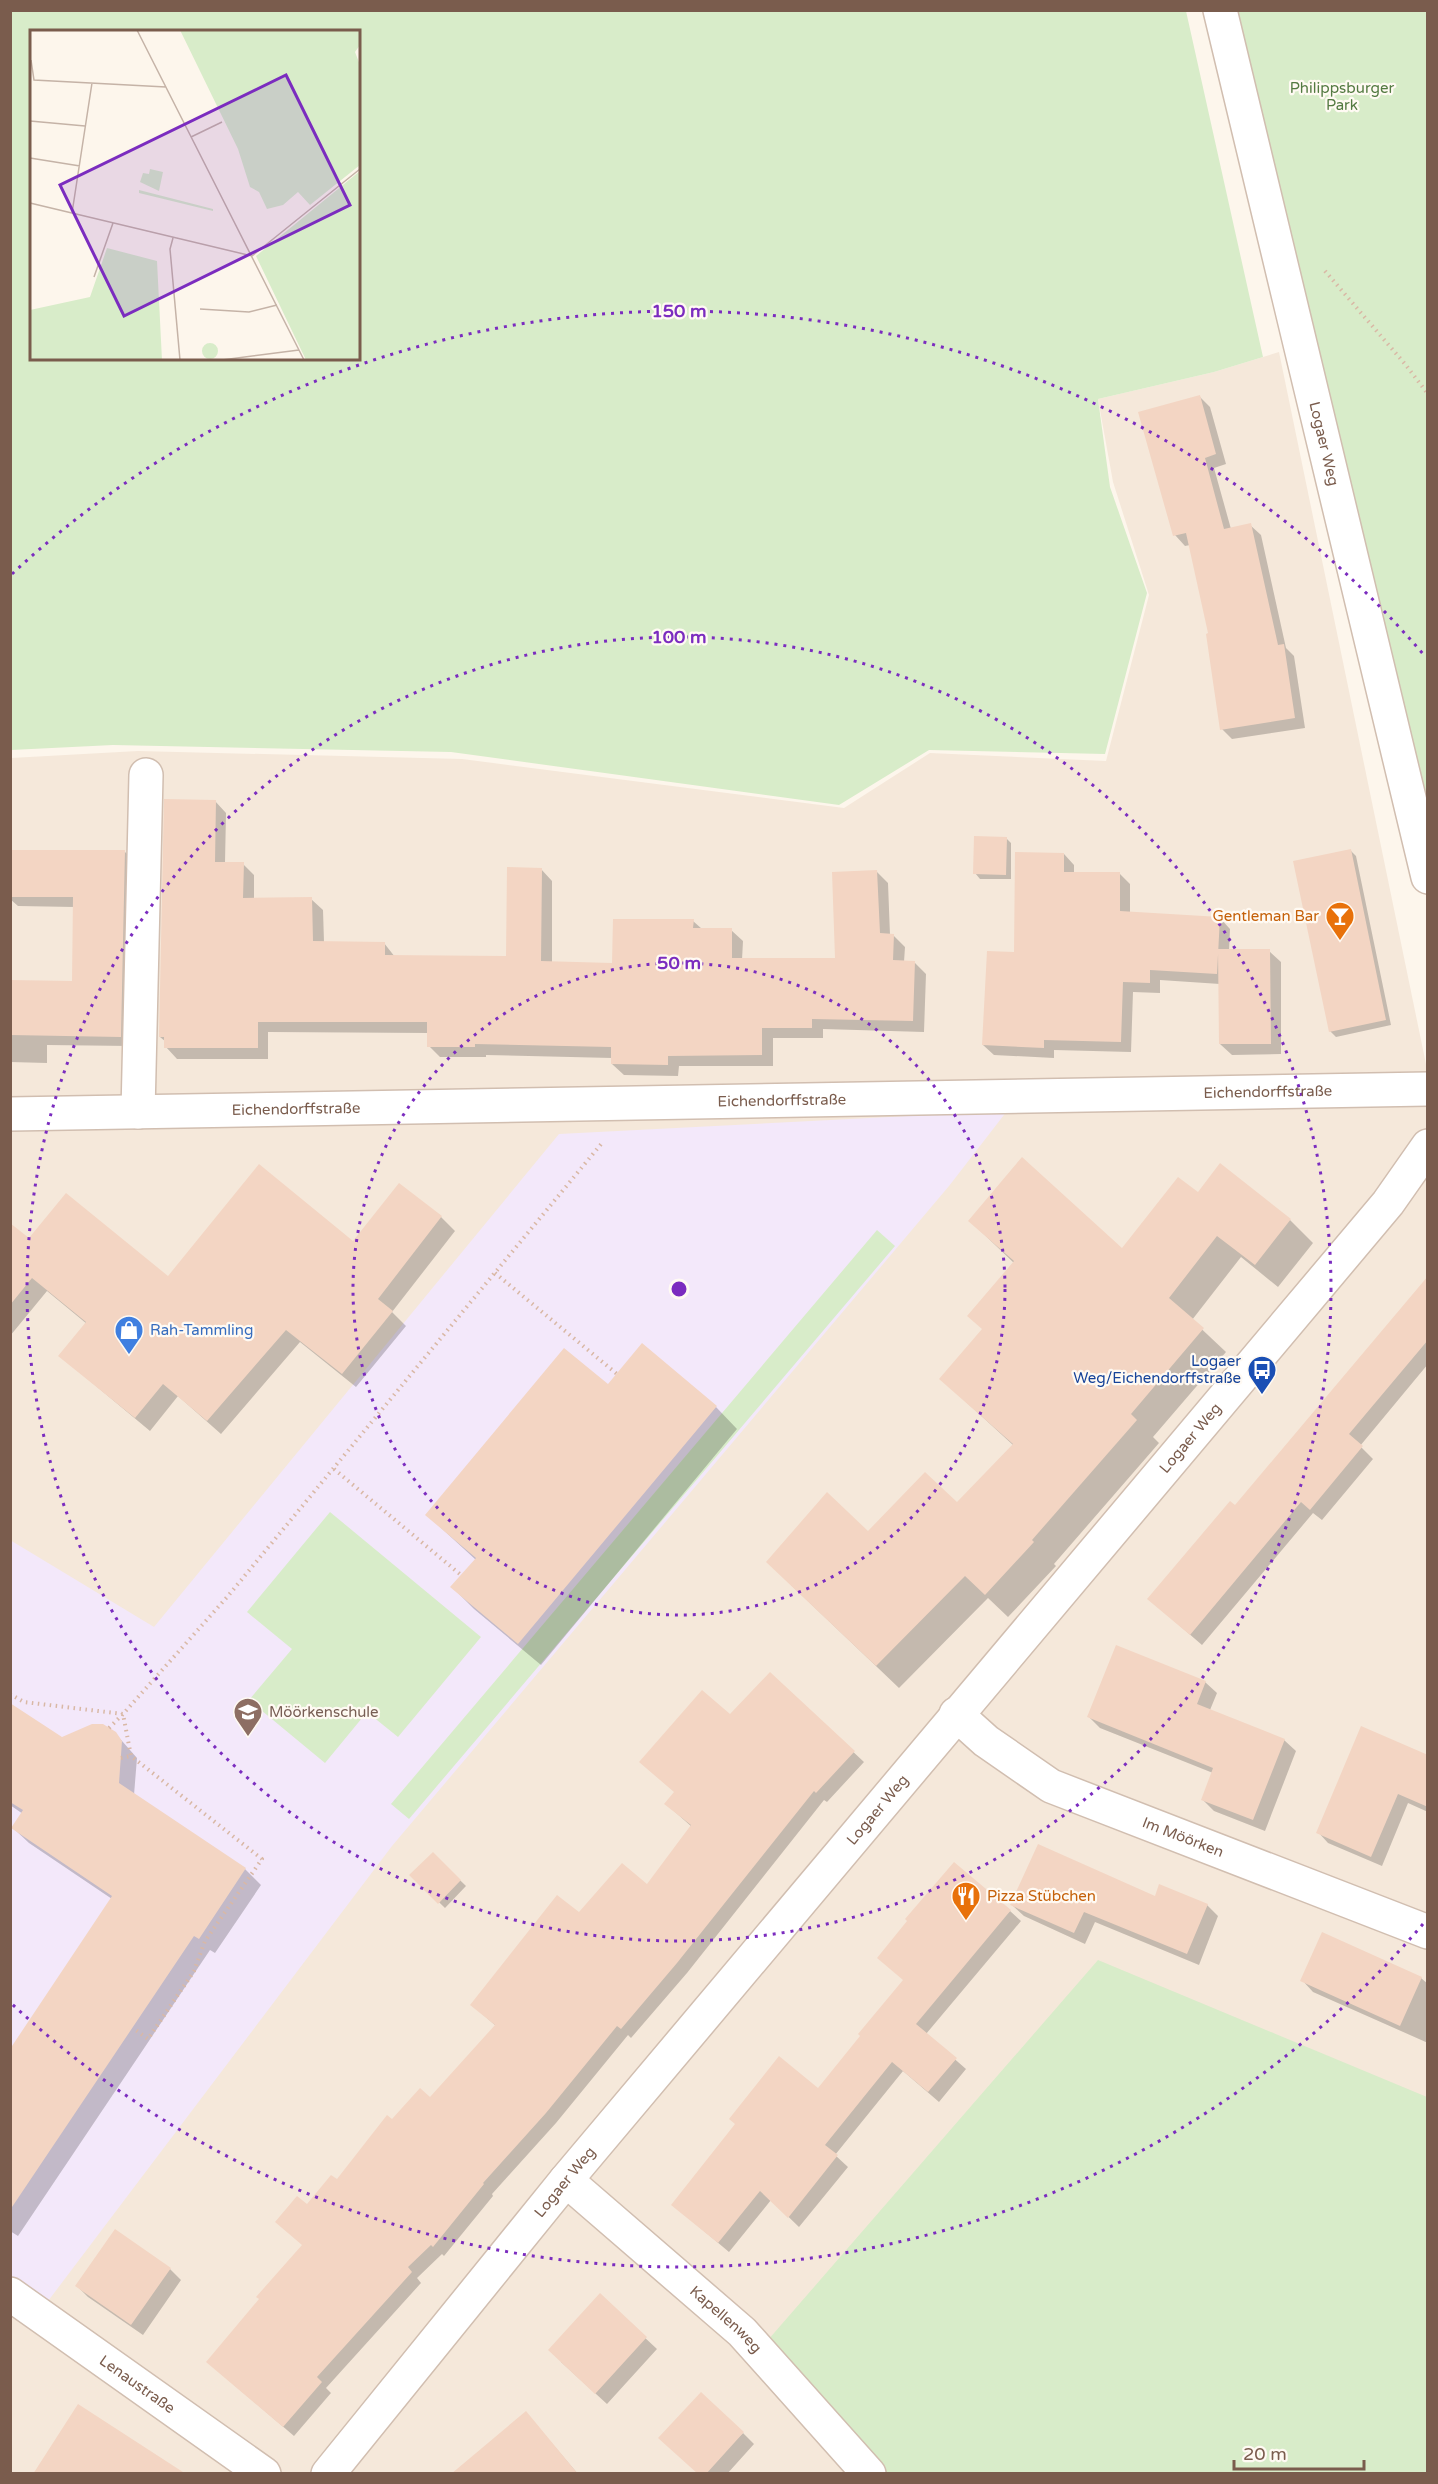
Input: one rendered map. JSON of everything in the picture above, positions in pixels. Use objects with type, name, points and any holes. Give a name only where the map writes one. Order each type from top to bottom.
[{"type":"street","name":"Logaer Weg","points":[[1220,10],[1428,877]]},
{"type":"street","points":[[138,1112],[146,775]]},
{"type":"street","name":"Eichendorffstraße","points":[[10,1114],[1428,1089]]},
{"type":"street","name":"Logaer Weg","points":[[328,2474],[566,2180],[1388,1203],[1428,1146]]},
{"type":"street","name":"Im Möörken","points":[[956,1714],[986,1741],[1051,1786],[1428,1932]]},
{"type":"street","name":"Kapellenweg","points":[[566,2180],[742,2332],[868,2474]]},
{"type":"street","name":"Lenaustraße","points":[[10,2294],[264,2474]]},
{"type":"path","points":[[1318,264],[1405,364],[1428,394]]},
{"type":"path","points":[[109,1728],[228,1596],[634,1103]]},
{"type":"path","points":[[495,1273],[617,1374]]},
{"type":"path","points":[[334,1469],[461,1575]]},
{"type":"path","points":[[10,1694],[24,1702],[123,1714]]},
{"type":"path","points":[[123,1714],[131,1756],[262,1859],[205,1941],[194,1971],[148,2039],[133,2028]]},
{"type":"path","points":[[121,1758],[131,1756]]},
{"type":"shaded area","points":[[1279,352],[1427,1069],[1427,2473],[11,2474],[11,758],[138,751],[462,759],[844,808],[930,753],[1106,761],[1149,595],[1113,482],[1098,399],[1214,372]]},
{"type":"shaded area","name":"Möörkenschule","points":[[1007,1111],[949,1186],[392,1846],[39,2313],[10,2294],[10,1540],[154,1627],[559,1134]]},
{"type":"green space","points":[[11,10],[1186,11],[1263,357],[1214,372],[1098,399],[1110,487],[1147,593],[1105,754],[929,750],[839,805],[451,752],[113,745],[11,750]]},
{"type":"green space","name":"Philippsburger Park","points":[[1234,11],[1427,11],[1427,844]]},
{"type":"green space","points":[[877,1230],[895,1246],[409,1819],[391,1804]]},
{"type":"green space","points":[[330,1512],[481,1637],[398,1737],[367,1712],[325,1763],[249,1700],[292,1649],[247,1612]]},
{"type":"green space","points":[[1098,1960],[1427,2097],[1427,2473],[883,2473],[768,2340]]},
{"type":"building","points":[[1200,395],[1216,454],[1205,458],[1224,529],[1251,523],[1278,645],[1284,644],[1295,718],[1220,730],[1206,634],[1208,633],[1186,533],[1173,536],[1138,412]]},
{"type":"building","points":[[164,799],[216,800],[215,862],[244,862],[243,898],[312,897],[313,941],[385,942],[385,955],[506,956],[507,867],[542,868],[541,961],[612,963],[613,919],[694,919],[693,928],[732,928],[732,958],[835,958],[832,872],[877,870],[880,933],[894,934],[893,960],[915,961],[913,1021],[812,1019],[812,1028],[762,1028],[762,1055],[668,1056],[668,1065],[611,1064],[611,1047],[475,1044],[475,1047],[427,1047],[427,1022],[258,1022],[258,1048],[164,1048],[164,1037],[159,1037]]},
{"type":"building","points":[[974,836],[1007,837],[1006,875],[973,874]]},
{"type":"building","name":"Gentleman Bar","points":[[1351,849],[1386,1020],[1329,1032],[1293,861]]},
{"type":"building","points":[[10,850],[125,850],[121,1037],[10,1035],[10,980],[72,981],[73,897],[10,897]]},
{"type":"building","points":[[1015,852],[1064,853],[1064,872],[1120,872],[1120,911],[1220,917],[1217,974],[1150,970],[1150,983],[1123,982],[1121,1042],[1044,1040],[1044,1048],[982,1045],[987,951],[1014,952]]},
{"type":"building","points":[[1218,949],[1270,949],[1271,1044],[1219,1044]]},
{"type":"building","points":[[1022,1157],[1122,1248],[1178,1177],[1198,1192],[1220,1163],[1291,1219],[1255,1265],[1217,1236],[1169,1298],[1204,1328],[1131,1414],[1137,1420],[1032,1540],[1034,1542],[985,1595],[965,1576],[876,1666],[766,1562],[827,1492],[868,1531],[925,1472],[957,1502],[1013,1444],[939,1379],[982,1329],[967,1316],[1014,1261],[968,1221]]},
{"type":"building","points":[[259,1164],[353,1241],[399,1183],[442,1216],[378,1299],[393,1311],[342,1374],[286,1330],[207,1421],[163,1384],[135,1418],[58,1356],[86,1322],[32,1278],[10,1305],[10,1223],[29,1238],[66,1193],[168,1276]]},
{"type":"building","points":[[1428,1276],[1428,1340],[1349,1434],[1363,1446],[1310,1510],[1301,1502],[1190,1635],[1147,1599],[1230,1501],[1235,1505]]},
{"type":"building","points":[[642,1343],[717,1406],[518,1644],[450,1587],[476,1558],[425,1515],[564,1348],[608,1384]]},
{"type":"building","points":[[1116,1645],[1206,1681],[1197,1704],[1285,1739],[1253,1820],[1201,1800],[1213,1768],[1087,1717]]},
{"type":"building","points":[[770,1672],[855,1751],[816,1793],[814,1791],[677,1963],[621,2029],[617,2026],[546,2113],[483,2183],[433,2247],[431,2245],[408,2267],[412,2272],[317,2377],[322,2382],[283,2427],[206,2362],[259,2299],[256,2297],[302,2245],[275,2222],[297,2196],[307,2204],[331,2175],[337,2179],[387,2115],[392,2119],[420,2088],[430,2097],[495,2025],[470,2005],[557,1895],[579,1912],[622,1863],[647,1884],[691,1825],[664,1804],[674,1792],[639,1762],[702,1690],[730,1714]]},
{"type":"building","points":[[10,1703],[62,1737],[92,1724],[103,1724],[116,1732],[122,1741],[119,1783],[246,1868],[199,1939],[194,1936],[10,2210],[10,2049],[112,1896],[11,1828],[23,1810],[10,1802]]},
{"type":"building","points":[[1361,1726],[1428,1755],[1428,1807],[1398,1794],[1371,1857],[1316,1833]]},
{"type":"building","points":[[1038,1844],[1155,1896],[1159,1884],[1208,1904],[1187,1954],[1084,1912],[1074,1933],[1010,1905]]},
{"type":"building","points":[[433,1852],[461,1880],[438,1904],[409,1875]]},
{"type":"building","points":[[954,1862],[1011,1910],[916,2024],[957,2058],[928,2092],[892,2062],[825,2145],[838,2155],[788,2218],[760,2191],[718,2243],[671,2205],[735,2124],[729,2119],[779,2056],[818,2088],[860,2036],[858,2034],[903,1980],[877,1958],[907,1921],[905,1919]]},
{"type":"building","points":[[1322,1932],[1422,1977],[1400,2026],[1300,1981]]},
{"type":"building","points":[[115,2229],[171,2268],[131,2325],[75,2286]]},
{"type":"building","points":[[600,2293],[647,2337],[595,2394],[548,2350]]},
{"type":"building","points":[[701,2392],[744,2432],[706,2474],[698,2474],[658,2438]]},
{"type":"building","points":[[78,2404],[186,2474],[33,2474]]},
{"type":"building","points":[[526,2411],[578,2474],[451,2474]]},
{"type":"place","name":"Gentleman Bar","points":[[1340,942]]},
{"type":"place","name":"Rah-Tammling","points":[[129,1356]]},
{"type":"place","name":"Logaer Weg/Eichendorffstraße","points":[[1262,1396]]},
{"type":"place","name":"Möörkenschule","points":[[248,1738]]},
{"type":"place","name":"Pizza Stübchen","points":[[966,1922]]}]
